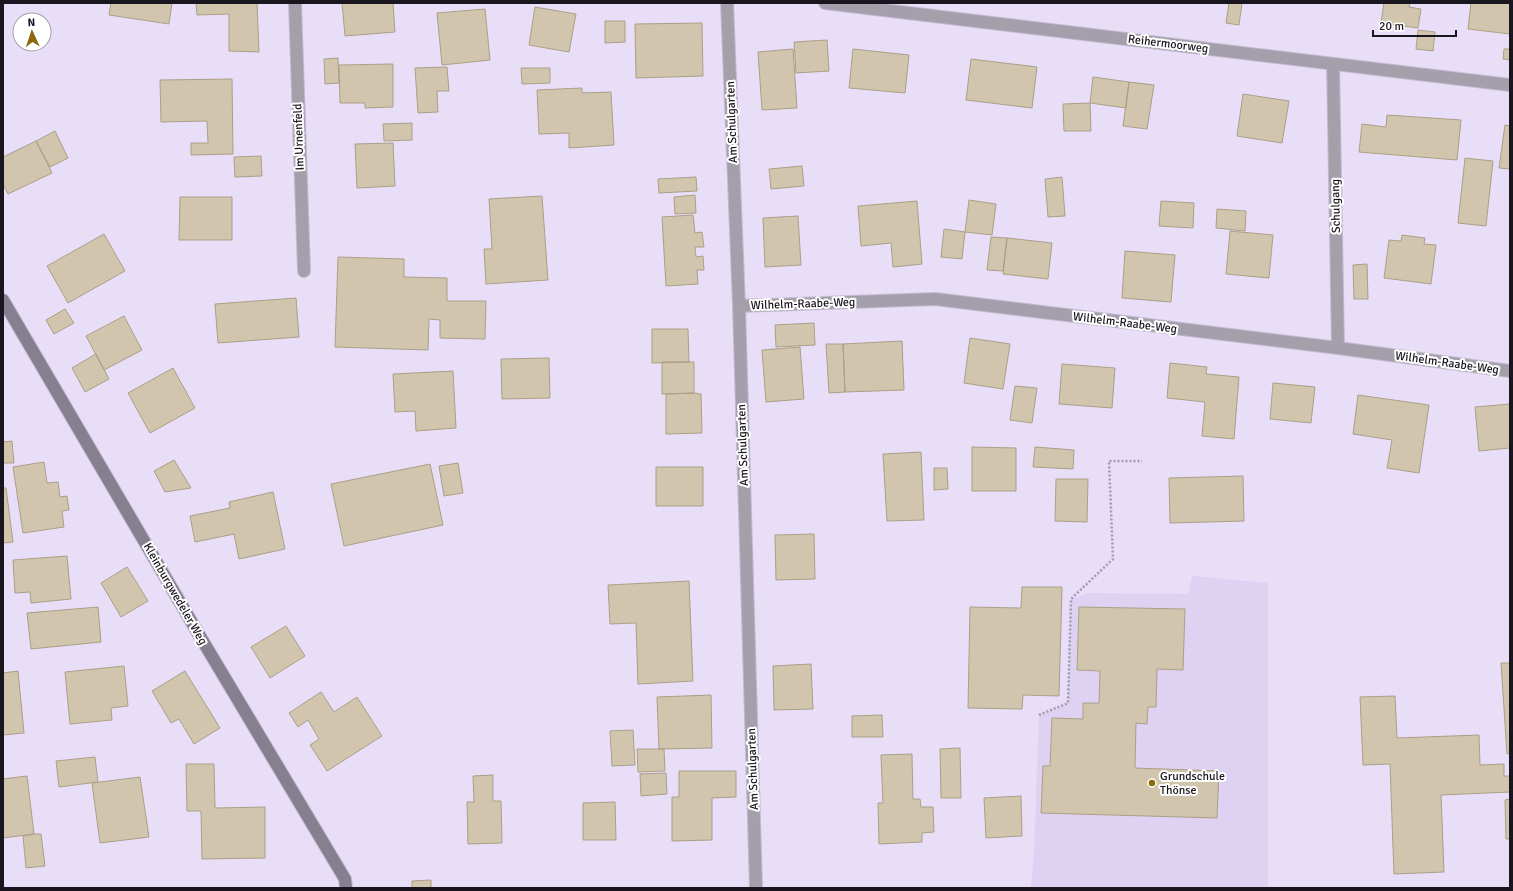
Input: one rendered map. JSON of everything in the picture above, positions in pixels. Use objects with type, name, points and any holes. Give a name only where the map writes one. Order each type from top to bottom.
[{"type":"street","name":"Im Urnenfeld","points":[[295,3],[304,271]]},
{"type":"street","name":"Am Schulgarten","points":[[727,3],[739,306],[756,888]]},
{"type":"street","name":"Reihermoorweg","points":[[826,3],[1510,85]]},
{"type":"street","name":"Schulgang","points":[[1333,64],[1338,348]]},
{"type":"street","name":"Wilhelm-Raabe-Weg","points":[[739,306],[935,299],[1338,348],[1510,371]]},
{"type":"street","name":"Kleinburgwedeler Weg","points":[[3,300],[198,634],[345,879],[346,888]]},
{"type":"path","points":[[1038,715],[1068,704],[1071,599],[1113,559],[1109,461],[1142,461]]},
{"type":"shaded area","name":"Grundschule Thönse","points":[[1192,576],[1268,583],[1268,888],[1031,887],[1034,852],[1039,715],[1068,703],[1071,599],[1089,593],[1188,594]]},
{"type":"building","points":[[111,3],[172,3],[169,24],[109,15]]},
{"type":"building","points":[[196,3],[257,3],[259,52],[229,51],[229,14],[197,15]]},
{"type":"building","points":[[342,3],[393,3],[395,32],[345,36]]},
{"type":"building","points":[[1229,3],[1242,3],[1239,25],[1226,23]]},
{"type":"building","points":[[1384,3],[1410,3],[1409,7],[1421,9],[1418,28],[1381,23]]},
{"type":"building","points":[[1471,3],[1510,3],[1510,34],[1468,29]]},
{"type":"building","points":[[535,7],[576,14],[569,52],[529,45]]},
{"type":"building","points":[[485,9],[490,60],[442,65],[437,13]]},
{"type":"building","points":[[605,21],[625,21],[625,42],[605,43]]},
{"type":"building","points":[[702,23],[703,76],[636,78],[635,24]]},
{"type":"building","points":[[1418,30],[1435,32],[1433,51],[1416,49]]},
{"type":"building","points":[[827,40],[829,71],[796,73],[794,42]]},
{"type":"building","points":[[793,49],[797,108],[762,110],[758,52]]},
{"type":"building","points":[[853,49],[909,55],[905,93],[849,88]]},
{"type":"building","points":[[1504,49],[1510,49],[1510,60],[1503,59]]},
{"type":"building","points":[[338,58],[339,83],[325,84],[324,59]]},
{"type":"building","points":[[971,59],[1037,67],[1032,108],[966,100]]},
{"type":"building","points":[[393,64],[393,107],[365,108],[365,103],[340,103],[339,65]]},
{"type":"building","points":[[447,67],[449,91],[437,91],[438,112],[418,113],[415,68]]},
{"type":"building","points":[[521,68],[550,68],[550,83],[522,84]]},
{"type":"building","points":[[1093,77],[1129,82],[1126,108],[1090,103]]},
{"type":"building","points":[[232,79],[233,154],[191,155],[191,143],[208,143],[207,121],[161,122],[160,80]]},
{"type":"building","points":[[1129,82],[1154,85],[1147,129],[1123,126]]},
{"type":"building","points":[[582,88],[582,93],[611,92],[614,145],[569,148],[569,133],[539,134],[537,90]]},
{"type":"building","points":[[1243,94],[1289,101],[1282,143],[1237,136]]},
{"type":"building","points":[[1090,103],[1091,131],[1064,131],[1063,104]]},
{"type":"building","points":[[1387,115],[1461,120],[1457,160],[1359,152],[1362,124],[1386,127]]},
{"type":"building","points":[[412,123],[412,140],[384,141],[383,124]]},
{"type":"building","points":[[1505,125],[1510,126],[1510,169],[1499,168]]},
{"type":"building","points":[[55,131],[68,158],[50,167],[36,141]]},
{"type":"building","points":[[36,141],[52,173],[8,194],[3,184],[3,157]]},
{"type":"building","points":[[393,143],[395,186],[357,188],[355,144]]},
{"type":"building","points":[[261,156],[262,176],[235,177],[234,157]]},
{"type":"building","points":[[1465,158],[1493,161],[1486,226],[1458,223]]},
{"type":"building","points":[[802,166],[804,186],[771,189],[769,169]]},
{"type":"building","points":[[696,177],[697,191],[659,193],[658,179]]},
{"type":"building","points":[[1062,177],[1065,216],[1048,217],[1045,179]]},
{"type":"building","points":[[695,195],[696,213],[675,214],[674,197]]},
{"type":"building","points":[[542,196],[548,280],[486,284],[484,249],[492,249],[489,199]]},
{"type":"building","points":[[180,197],[232,197],[232,240],[179,240]]},
{"type":"building","points":[[969,200],[996,204],[992,235],[965,232]]},
{"type":"building","points":[[917,201],[922,264],[893,267],[891,243],[861,246],[858,206]]},
{"type":"building","points":[[1161,201],[1194,203],[1193,228],[1159,226]]},
{"type":"building","points":[[1217,209],[1246,211],[1245,231],[1216,228]]},
{"type":"building","points":[[693,215],[695,233],[702,232],[704,247],[695,247],[696,257],[703,256],[704,270],[697,270],[698,284],[666,286],[662,217]]},
{"type":"building","points":[[798,216],[801,265],[765,267],[763,218]]},
{"type":"building","points":[[944,229],[965,232],[962,259],[941,257]]},
{"type":"building","points":[[1230,231],[1273,235],[1269,278],[1226,274]]},
{"type":"building","points":[[104,234],[125,271],[68,303],[47,266]]},
{"type":"building","points":[[1402,235],[1425,238],[1424,244],[1436,245],[1431,284],[1384,278],[1389,240],[1401,241]]},
{"type":"building","points":[[991,237],[1007,238],[1003,271],[987,270]]},
{"type":"building","points":[[1007,238],[1052,243],[1048,279],[1003,274]]},
{"type":"building","points":[[1125,251],[1175,255],[1171,302],[1122,298]]},
{"type":"building","points":[[338,257],[404,259],[404,277],[447,278],[447,301],[486,301],[485,339],[440,338],[440,320],[429,319],[428,350],[335,347]]},
{"type":"building","points":[[1367,264],[1368,299],[1354,299],[1353,265]]},
{"type":"building","points":[[296,298],[299,337],[218,343],[215,304]]},
{"type":"building","points":[[65,309],[74,323],[54,334],[46,320]]},
{"type":"building","points":[[124,316],[142,350],[104,370],[86,336]]},
{"type":"building","points":[[814,323],[815,345],[776,347],[775,325]]},
{"type":"building","points":[[652,329],[688,329],[689,362],[652,363]]},
{"type":"building","points":[[970,338],[1010,344],[1003,389],[964,383]]},
{"type":"building","points":[[902,341],[904,390],[845,392],[843,344]]},
{"type":"building","points":[[826,344],[843,344],[845,392],[829,393]]},
{"type":"building","points":[[800,347],[804,399],[766,402],[762,350]]},
{"type":"building","points":[[96,354],[109,379],[85,392],[72,368]]},
{"type":"building","points":[[549,358],[550,398],[502,399],[501,359]]},
{"type":"building","points":[[662,362],[694,362],[694,393],[662,394]]},
{"type":"building","points":[[1170,363],[1207,367],[1206,374],[1239,377],[1234,439],[1202,436],[1205,402],[1167,398]]},
{"type":"building","points":[[1062,364],[1115,368],[1112,408],[1059,404]]},
{"type":"building","points":[[173,368],[195,408],[150,433],[128,393]]},
{"type":"building","points":[[453,371],[456,428],[416,431],[415,411],[395,412],[393,374]]},
{"type":"building","points":[[1273,383],[1315,387],[1311,423],[1270,419]]},
{"type":"building","points":[[1015,386],[1037,388],[1032,423],[1010,420]]},
{"type":"building","points":[[666,394],[701,394],[702,433],[666,434]]},
{"type":"building","points":[[1358,395],[1429,405],[1419,473],[1387,468],[1392,440],[1353,434]]},
{"type":"building","points":[[1510,404],[1510,448],[1479,451],[1475,407]]},
{"type":"building","points":[[12,441],[14,463],[3,463],[3,442]]},
{"type":"building","points":[[972,447],[1016,448],[1016,491],[972,491]]},
{"type":"building","points":[[1035,447],[1074,450],[1073,469],[1033,467]]},
{"type":"building","points":[[921,452],[924,520],[887,521],[883,454]]},
{"type":"building","points":[[174,460],[191,488],[165,492],[154,471]]},
{"type":"building","points":[[44,462],[47,483],[58,482],[60,497],[67,496],[69,510],[62,511],[64,527],[23,533],[13,467]]},
{"type":"building","points":[[458,463],[463,493],[444,496],[439,466]]},
{"type":"building","points":[[430,464],[443,525],[344,546],[331,484]]},
{"type":"building","points":[[656,467],[703,467],[703,506],[656,506]]},
{"type":"building","points":[[934,468],[947,468],[948,489],[934,490]]},
{"type":"building","points":[[1243,476],[1244,521],[1170,523],[1169,478]]},
{"type":"building","points":[[1056,479],[1088,479],[1087,522],[1055,521]]},
{"type":"building","points":[[3,488],[6,488],[13,542],[3,543]]},
{"type":"building","points":[[273,492],[285,549],[239,559],[234,534],[195,542],[190,516],[230,508],[229,502]]},
{"type":"building","points":[[814,534],[815,579],[776,580],[775,535]]},
{"type":"building","points":[[67,556],[71,599],[31,603],[30,592],[15,593],[13,560]]},
{"type":"building","points":[[127,567],[148,601],[121,617],[101,583]]},
{"type":"building","points":[[689,581],[693,681],[638,684],[636,623],[610,624],[608,585]]},
{"type":"building","points":[[1022,587],[1062,587],[1059,696],[1023,695],[1022,709],[968,708],[970,607],[1021,608]]},
{"type":"building","points":[[98,607],[101,642],[31,649],[27,613]]},
{"type":"building","points":[[1079,607],[1185,609],[1183,670],[1157,669],[1156,707],[1148,707],[1147,724],[1136,723],[1135,768],[1219,771],[1217,818],[1041,813],[1043,766],[1050,766],[1052,718],[1083,719],[1083,703],[1099,703],[1100,671],[1077,670]]},
{"type":"building","points":[[286,626],[305,656],[270,678],[251,647]]},
{"type":"building","points":[[1501,663],[1510,663],[1510,753],[1507,754]]},
{"type":"building","points":[[811,664],[813,709],[774,710],[773,666]]},
{"type":"building","points":[[124,666],[128,706],[111,708],[112,720],[70,724],[65,672]]},
{"type":"building","points":[[18,671],[24,733],[3,735],[3,673]]},
{"type":"building","points":[[185,671],[220,728],[194,744],[179,719],[171,723],[152,691]]},
{"type":"building","points":[[321,692],[334,712],[357,697],[382,736],[327,771],[310,745],[319,739],[308,720],[298,727],[289,713]]},
{"type":"building","points":[[711,695],[712,748],[659,749],[657,697]]},
{"type":"building","points":[[1395,696],[1397,738],[1479,735],[1480,765],[1504,764],[1504,776],[1510,776],[1510,792],[1441,795],[1444,872],[1394,874],[1390,764],[1363,765],[1360,697]]},
{"type":"building","points":[[882,715],[883,737],[852,737],[852,716]]},
{"type":"building","points":[[633,730],[635,765],[612,766],[610,731]]},
{"type":"building","points":[[960,748],[961,798],[941,798],[940,749]]},
{"type":"building","points":[[637,749],[664,749],[665,771],[638,772]]},
{"type":"building","points":[[912,754],[913,799],[920,799],[921,807],[933,807],[934,832],[922,833],[922,842],[879,844],[878,803],[883,803],[881,755]]},
{"type":"building","points":[[95,757],[98,782],[59,787],[56,761]]},
{"type":"building","points":[[186,764],[214,764],[215,808],[265,807],[265,858],[202,859],[201,811],[187,811]]},
{"type":"building","points":[[679,771],[736,771],[736,797],[712,798],[712,840],[672,841],[672,797],[679,797]]},
{"type":"building","points":[[666,773],[667,794],[641,796],[640,774]]},
{"type":"building","points":[[493,775],[493,801],[501,801],[502,843],[468,844],[467,802],[474,802],[473,776]]},
{"type":"building","points":[[27,776],[34,834],[3,838],[3,779]]},
{"type":"building","points":[[140,777],[149,837],[100,843],[92,783]]},
{"type":"building","points":[[1021,796],[1022,836],[986,838],[984,798]]},
{"type":"building","points":[[1510,799],[1510,839],[1506,839],[1505,800]]},
{"type":"building","points":[[615,802],[616,840],[583,840],[583,803]]},
{"type":"building","points":[[41,834],[45,866],[26,868],[23,836]]},
{"type":"building","points":[[431,880],[431,888],[412,888],[412,881]]},
{"type":"place","name":"Grundschule Thönse","points":[[1152,783]]}]
